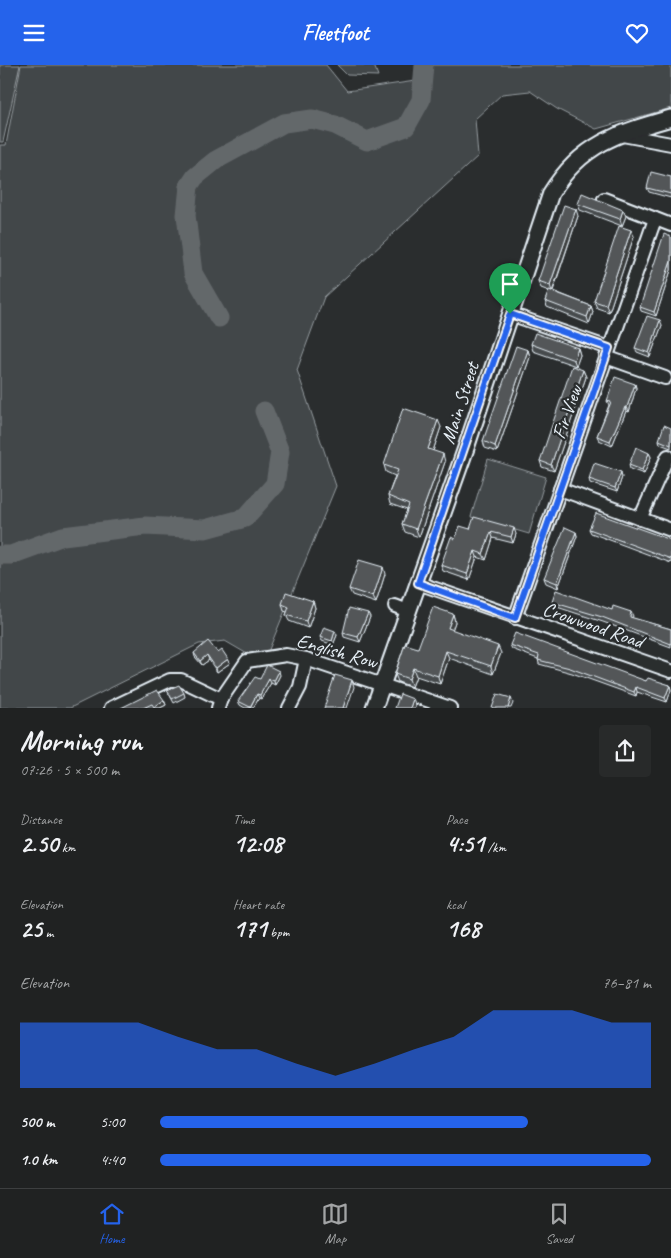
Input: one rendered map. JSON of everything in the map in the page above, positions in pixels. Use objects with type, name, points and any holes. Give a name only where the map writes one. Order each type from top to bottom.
[{"type":"main road","name":"Main Street","points":[[374,708],[402,608],[418,583],[551,193],[573,164],[592,147],[616,134],[671,118]]},
{"type":"street","points":[[616,134],[671,144]]},
{"type":"street","points":[[604,199],[671,225]]},
{"type":"street","name":"Fir View","points":[[515,618],[655,219]]},
{"type":"street","points":[[510,314],[665,378]]},
{"type":"street","points":[[640,519],[668,456]]},
{"type":"street","points":[[560,489],[671,529]]},
{"type":"street","name":"Crowwood Road","points":[[418,583],[671,671]]},
{"type":"street","name":"English Row","points":[[220,703],[247,661],[286,655],[306,659],[450,708]]},
{"type":"street","points":[[289,708],[300,687],[306,659]]},
{"type":"street","points":[[111,708],[170,680],[181,679],[220,703]]},
{"type":"shaded area","points":[[0,65],[20,65],[3,142],[0,142]]},
{"type":"shaded area","points":[[21,65],[326,65],[347,91],[429,79],[433,65],[671,65],[671,108],[596,129],[557,109],[530,91],[502,94],[475,119],[478,156],[324,297],[297,370],[336,486],[268,652],[249,655],[225,641],[199,644],[70,708],[0,708],[0,145],[6,145]]},
{"type":"shaded area","points":[[337,65],[374,65],[378,76],[347,75]]},
{"type":"shaded area","points":[[488,459],[546,477],[529,534],[471,517]]},
{"type":"building","points":[[651,172],[671,177],[671,194],[647,188]]},
{"type":"building","points":[[582,193],[623,210],[620,219],[578,204]]},
{"type":"building","points":[[564,205],[576,209],[550,285],[538,281]]},
{"type":"building","points":[[619,226],[631,230],[606,305],[594,301]]},
{"type":"building","points":[[664,234],[671,237],[671,261],[654,312],[640,307]]},
{"type":"building","points":[[549,290],[591,306],[587,317],[545,301]]},
{"type":"building","points":[[647,316],[660,320],[649,353],[635,348]]},
{"type":"building","points":[[535,333],[578,348],[574,360],[531,344]]},
{"type":"building","points":[[516,346],[528,350],[495,446],[483,441]]},
{"type":"building","points":[[572,366],[583,370],[551,465],[540,461]]},
{"type":"building","points":[[615,377],[635,384],[627,407],[625,407],[610,441],[597,436],[611,402],[607,401]]},
{"type":"building","points":[[403,408],[438,420],[428,449],[443,454],[416,529],[402,524],[409,505],[388,496],[398,470],[384,465]]},
{"type":"building","points":[[664,425],[671,428],[671,445],[659,440]]},
{"type":"building","points":[[636,447],[649,453],[642,470],[629,465]]},
{"type":"building","points":[[594,463],[621,472],[615,488],[589,479]]},
{"type":"building","points":[[596,513],[671,540],[671,559],[589,529]]},
{"type":"building","points":[[474,517],[514,528],[511,537],[491,532],[483,554],[475,551],[467,574],[441,565],[451,537],[455,539],[460,526],[470,529]]},
{"type":"building","points":[[565,527],[576,532],[557,583],[544,578]]},
{"type":"building","points":[[359,560],[383,567],[373,597],[349,589]]},
{"type":"building","points":[[556,590],[612,610],[613,606],[631,612],[630,617],[671,629],[671,644],[602,617],[552,602]]},
{"type":"building","points":[[286,592],[313,601],[306,621],[286,615],[289,607],[282,604]]},
{"type":"building","points":[[433,607],[453,614],[448,628],[498,646],[491,666],[446,651],[438,676],[413,668],[409,679],[395,674],[405,644],[418,648]]},
{"type":"building","points":[[349,608],[368,613],[358,637],[343,633]]},
{"type":"building","points":[[324,627],[335,631],[332,641],[320,637]]},
{"type":"building","points":[[515,633],[646,681],[648,678],[670,685],[665,698],[636,687],[634,692],[570,668],[538,660],[539,655],[510,645]]},
{"type":"building","points":[[208,641],[218,653],[222,650],[228,659],[216,668],[207,655],[200,661],[194,653]]},
{"type":"building","points":[[267,665],[279,671],[274,681],[269,679],[260,695],[257,694],[250,707],[238,701],[255,677],[260,679]]},
{"type":"building","points":[[335,675],[352,680],[343,708],[324,708]]},
{"type":"building","points":[[179,685],[184,693],[172,699],[167,690]]},
{"type":"building","points":[[157,690],[164,700],[154,707],[152,704],[143,708],[121,708]]},
{"type":"building","points":[[400,694],[413,699],[410,708],[395,708]]},
{"type":"building","points":[[497,694],[511,698],[508,708],[492,708]]},
{"type":"waterway","points":[[219,318],[193,273],[186,215],[189,186],[195,177],[216,160],[284,123],[312,119],[335,125],[367,141],[406,127],[421,100],[424,65]]},
{"type":"waterway","points":[[0,555],[11,555],[63,536],[145,526],[205,529],[245,518],[275,484],[280,452],[264,411]]},
{"type":"route","points":[[510,314],[609,348],[515,618],[418,583],[466,448],[510,314]]}]
